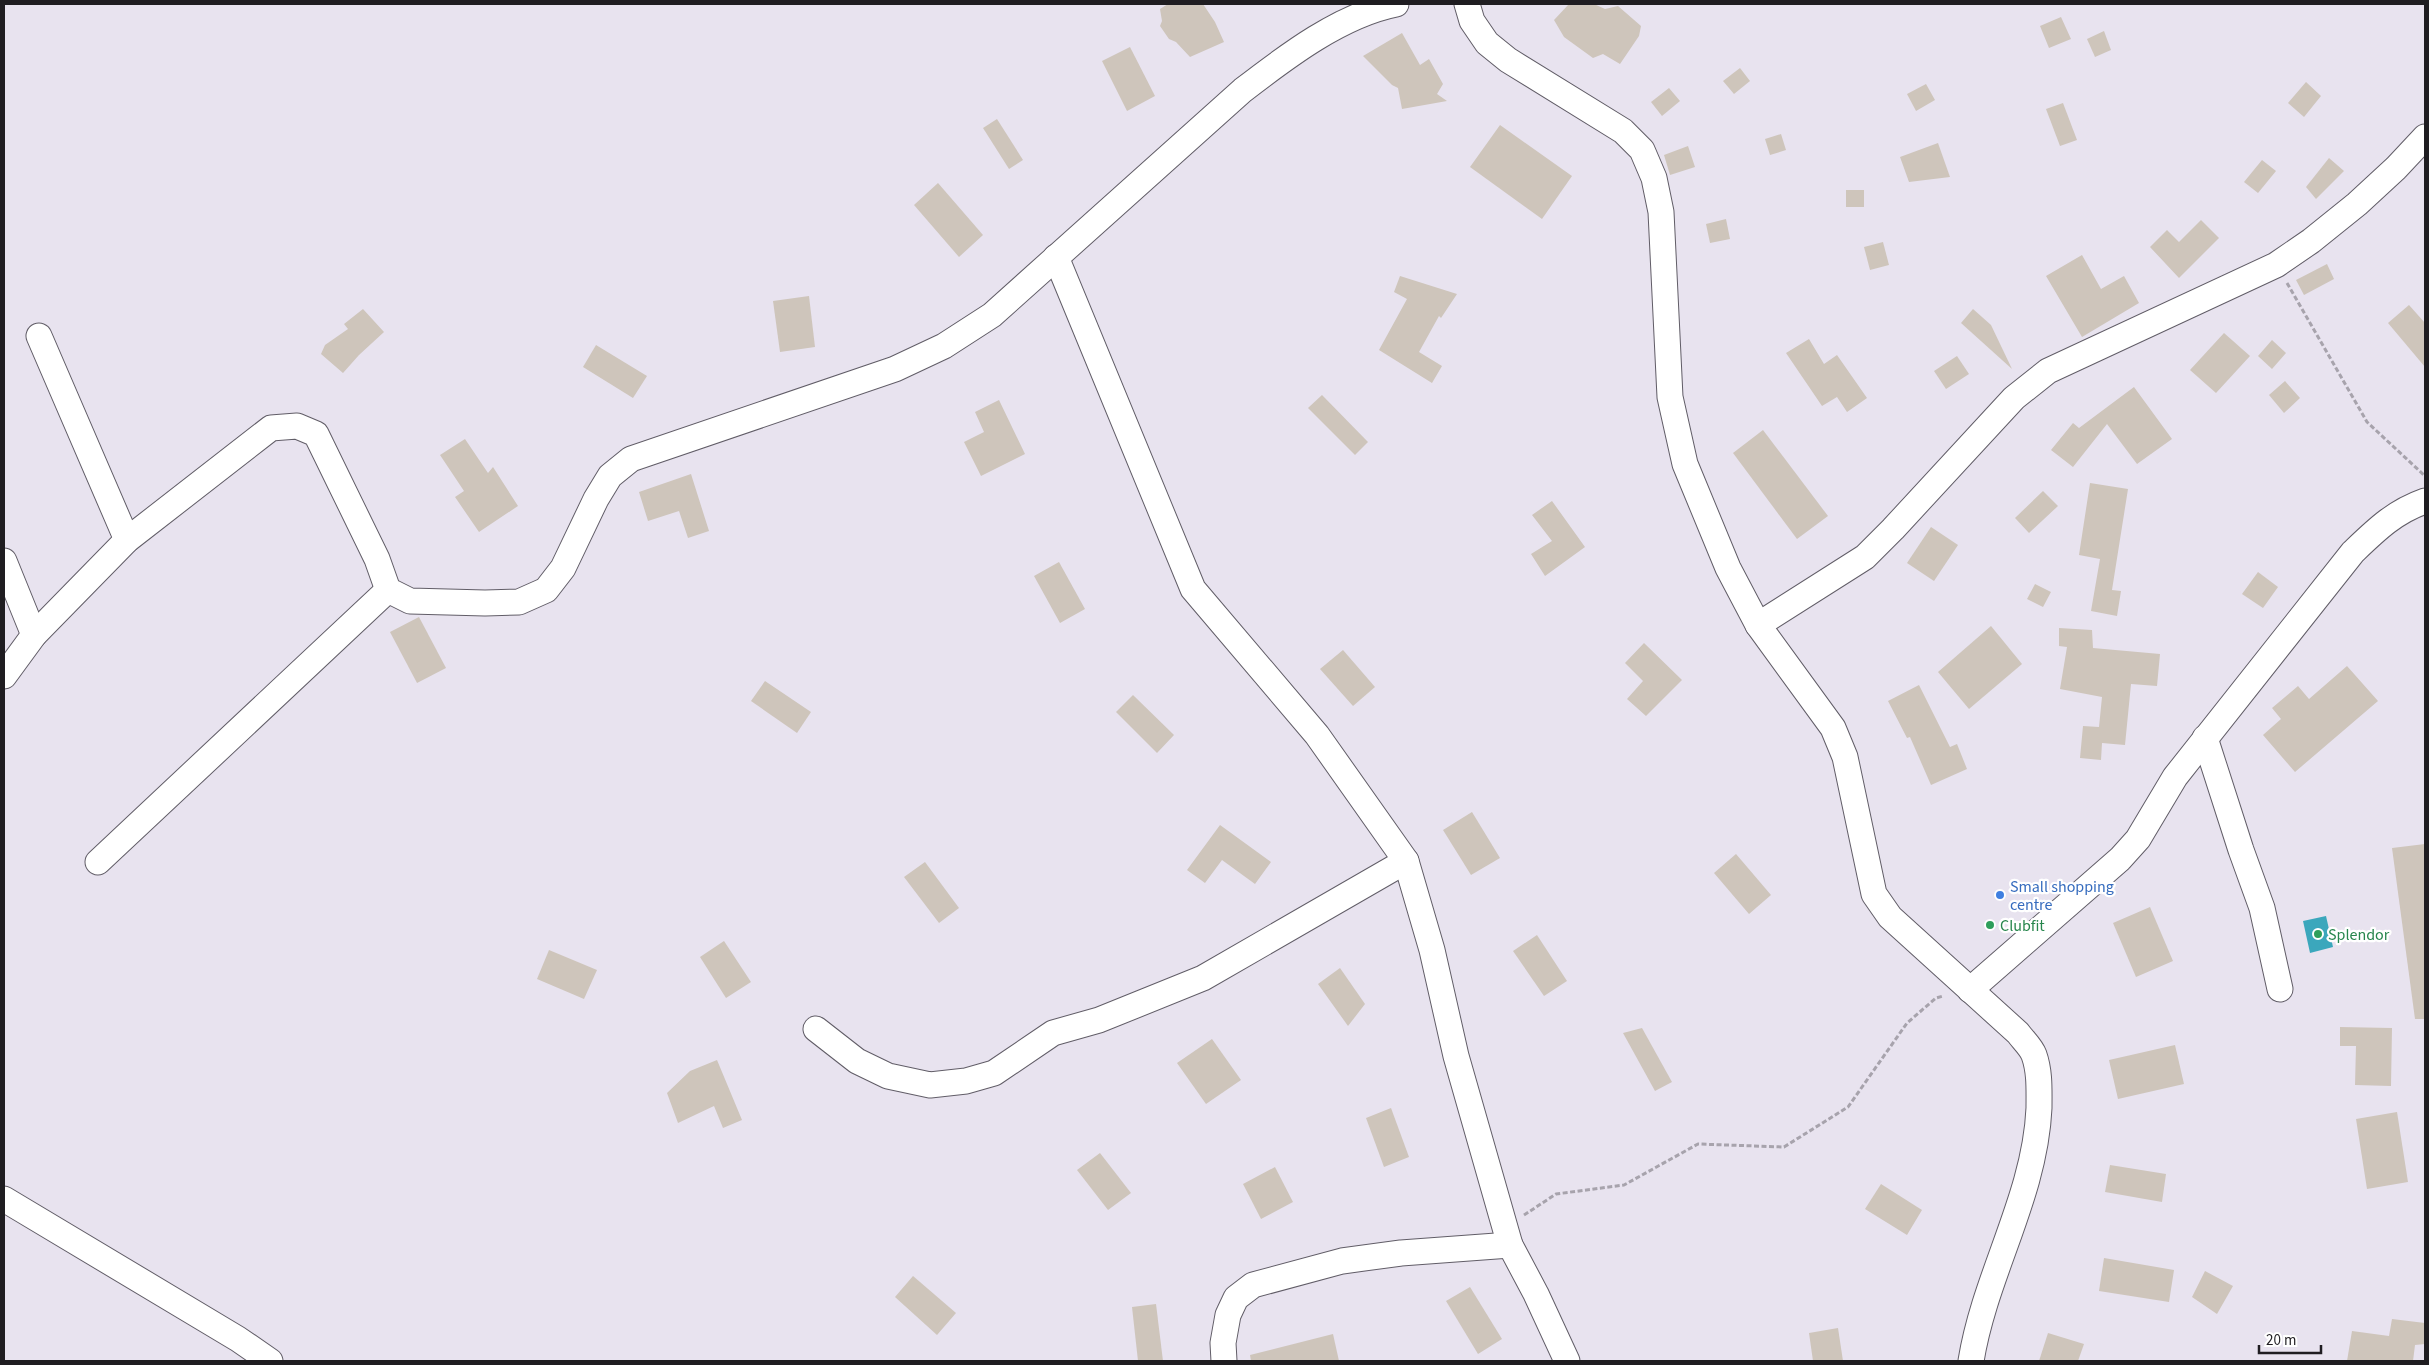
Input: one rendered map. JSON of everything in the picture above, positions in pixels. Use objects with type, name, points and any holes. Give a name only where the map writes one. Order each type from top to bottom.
[{"type":"street","points":[[4,676],[34,635],[127,540],[271,428],[296,426],[316,434],[377,559],[388,590],[410,602],[485,603],[519,602],[546,590],[563,568],[596,499],[610,476],[631,459],[895,369],[944,346],[992,315],[1243,90],[1286,56],[1334,28],[1385,6],[1396,4]]},
{"type":"street","points":[[1467,4],[1472,21],[1487,43],[1508,60],[1623,131],[1642,150],[1654,178],[1661,212],[1670,397],[1676,431],[1685,464],[1728,568],[1758,625],[1833,728],[1845,757],[1874,894],[1890,918],[2018,1033],[2033,1054],[2040,1083],[2038,1127],[2029,1174],[1988,1292],[1971,1361]]},
{"type":"street","points":[[1758,625],[1865,557],[1893,530],[2014,398],[2048,371],[2276,264],[2312,240],[2357,204],[2396,168],[2425,137]]},
{"type":"street","points":[[1056,257],[1194,588],[1316,735],[1406,861],[1432,950],[1456,1056],[1507,1237],[1567,1361]]},
{"type":"street","points":[[39,336],[127,540]]},
{"type":"street","points":[[1970,990],[2023,946],[2126,852],[2138,839],[2175,777],[2353,552],[2404,508],[2425,502]]},
{"type":"street","points":[[4,561],[34,635]]},
{"type":"street","points":[[98,862],[388,590]]},
{"type":"street","points":[[2205,738],[2262,908],[2280,989]]},
{"type":"street","points":[[816,1029],[857,1061],[888,1076],[930,1085],[966,1081],[994,1073],[1052,1033],[1099,1020],[1203,978],[1406,861]]},
{"type":"street","points":[[4,1199],[238,1339],[270,1361]]},
{"type":"street","points":[[1224,1361],[1223,1343],[1228,1315],[1236,1298],[1253,1285],[1342,1261],[1507,1237]]},
{"type":"path","points":[[2276,264],[2367,422],[2425,476]]},
{"type":"path","points":[[1507,1237],[1556,1194],[1624,1185],[1698,1144],[1784,1147],[1848,1107],[1907,1023],[1936,998],[1970,990]]},
{"type":"water","name":"Splendor","points":[[2326,916],[2333,947],[2310,953],[2303,921]]},
{"type":"building","points":[[1168,4],[1203,4],[1215,22],[1224,42],[1190,57],[1176,42],[1169,39],[1160,26],[1162,21],[1160,9]]},
{"type":"building","points":[[1569,4],[1594,4],[1605,9],[1618,6],[1641,26],[1639,36],[1620,64],[1603,54],[1593,58],[1564,37],[1554,20]]},
{"type":"building","points":[[2061,17],[2071,39],[2049,48],[2040,26]]},
{"type":"building","points":[[2104,31],[2111,50],[2095,57],[2087,39]]},
{"type":"building","points":[[1402,33],[1420,65],[1429,59],[1443,84],[1437,94],[1447,101],[1402,109],[1398,88],[1392,85],[1363,56]]},
{"type":"building","points":[[1130,47],[1155,96],[1127,111],[1102,61]]},
{"type":"building","points":[[1740,68],[1750,81],[1734,94],[1723,81]]},
{"type":"building","points":[[2306,82],[2321,96],[2304,117],[2288,103]]},
{"type":"building","points":[[1926,84],[1935,100],[1916,111],[1907,94]]},
{"type":"building","points":[[1669,88],[1680,101],[1662,116],[1651,102]]},
{"type":"building","points":[[2063,103],[2077,140],[2060,146],[2046,109]]},
{"type":"building","points":[[997,119],[1023,160],[1009,169],[983,128]]},
{"type":"building","points":[[1500,125],[1572,176],[1542,219],[1470,167]]},
{"type":"building","points":[[1781,134],[1786,150],[1770,155],[1765,139]]},
{"type":"building","points":[[1938,143],[1950,177],[1909,182],[1900,157]]},
{"type":"building","points":[[1688,146],[1695,167],[1670,175],[1664,155]]},
{"type":"building","points":[[2329,158],[2344,171],[2316,199],[2306,187]]},
{"type":"building","points":[[2262,160],[2276,171],[2258,193],[2244,182]]},
{"type":"building","points":[[938,183],[983,235],[959,257],[914,205]]},
{"type":"building","points":[[1846,190],[1864,190],[1864,207],[1846,207]]},
{"type":"building","points":[[1726,219],[1730,239],[1710,243],[1706,224]]},
{"type":"building","points":[[2201,220],[2219,238],[2179,278],[2150,247],[2167,230],[2179,242]]},
{"type":"building","points":[[1883,242],[1889,265],[1870,270],[1864,247]]},
{"type":"building","points":[[2082,255],[2101,289],[2124,276],[2139,303],[2082,337],[2046,276]]},
{"type":"building","points":[[2327,264],[2334,279],[2304,295],[2296,280]]},
{"type":"building","points":[[1400,276],[1457,294],[1441,318],[1439,316],[1419,352],[1442,366],[1432,383],[1379,350],[1407,299],[1394,292]]},
{"type":"building","points":[[809,296],[815,347],[780,352],[773,301]]},
{"type":"building","points":[[2409,305],[2425,323],[2425,367],[2388,323]]},
{"type":"building","points":[[363,309],[384,332],[343,373],[321,354],[325,345],[348,329],[344,324]]},
{"type":"building","points":[[1973,309],[1991,325],[2012,369],[1961,323]]},
{"type":"building","points":[[2224,333],[2250,356],[2216,393],[2190,370]]},
{"type":"building","points":[[1809,339],[1824,364],[1837,355],[1867,398],[1847,412],[1837,397],[1822,406],[1786,353]]},
{"type":"building","points":[[2272,340],[2286,353],[2272,369],[2258,356]]},
{"type":"building","points":[[596,345],[647,376],[633,398],[583,367]]},
{"type":"building","points":[[1957,356],[1969,374],[1946,389],[1934,371]]},
{"type":"building","points":[[2285,381],[2300,398],[2284,413],[2269,395]]},
{"type":"building","points":[[2134,387],[2172,439],[2137,464],[2107,424],[2073,467],[2051,450],[2073,423],[2079,428]]},
{"type":"building","points":[[1322,395],[1368,442],[1355,455],[1308,408]]},
{"type":"building","points":[[999,400],[1025,454],[981,476],[964,442],[984,432],[975,412]]},
{"type":"building","points":[[1763,430],[1828,516],[1797,539],[1733,453]]},
{"type":"building","points":[[465,439],[488,473],[493,467],[518,506],[479,532],[455,497],[464,491],[440,455]]},
{"type":"building","points":[[691,474],[709,531],[688,538],[679,511],[648,521],[639,492]]},
{"type":"building","points":[[2090,483],[2128,489],[2112,590],[2121,591],[2117,616],[2091,611],[2100,559],[2079,555]]},
{"type":"building","points":[[2043,491],[2058,506],[2029,533],[2015,518]]},
{"type":"building","points":[[1552,501],[1585,547],[1545,576],[1531,554],[1552,541],[1532,515]]},
{"type":"building","points":[[1931,527],[1958,545],[1934,581],[1907,563]]},
{"type":"building","points":[[1059,562],[1085,609],[1060,623],[1034,576]]},
{"type":"building","points":[[2258,572],[2278,587],[2263,608],[2242,594]]},
{"type":"building","points":[[2035,584],[2051,592],[2043,607],[2027,599]]},
{"type":"building","points":[[419,617],[446,668],[417,683],[390,632]]},
{"type":"building","points":[[1991,626],[2022,664],[1969,709],[1938,672]]},
{"type":"building","points":[[2059,628],[2092,630],[2093,648],[2160,654],[2157,686],[2131,684],[2125,745],[2102,743],[2101,760],[2080,758],[2083,726],[2099,727],[2102,697],[2060,689],[2067,647],[2059,646]]},
{"type":"building","points":[[1644,643],[1682,680],[1646,716],[1627,699],[1643,681],[1625,663]]},
{"type":"building","points":[[1343,650],[1375,687],[1353,706],[1320,669]]},
{"type":"building","points":[[2347,666],[2378,701],[2295,772],[2263,735],[2281,719],[2272,708],[2298,686],[2309,699]]},
{"type":"building","points":[[765,681],[811,712],[797,733],[751,701]]},
{"type":"building","points":[[1919,685],[1950,747],[1957,744],[1967,769],[1931,785],[1910,737],[1907,738],[1888,701]]},
{"type":"building","points":[[1133,695],[1174,735],[1157,753],[1116,712]]},
{"type":"building","points":[[1472,812],[1500,858],[1471,875],[1443,830]]},
{"type":"building","points":[[1220,825],[1271,862],[1255,884],[1222,860],[1205,883],[1187,870]]},
{"type":"building","points":[[2425,844],[2425,1019],[2415,1019],[2392,848]]},
{"type":"building","points":[[1736,854],[1771,895],[1749,914],[1714,873]]},
{"type":"building","points":[[925,862],[959,908],[939,923],[904,877]]},
{"type":"building","points":[[2150,907],[2173,961],[2136,977],[2113,923]]},
{"type":"building","points":[[1537,935],[1567,981],[1544,996],[1513,951]]},
{"type":"building","points":[[724,941],[751,982],[726,998],[700,957]]},
{"type":"building","points":[[549,950],[597,970],[584,999],[537,979]]},
{"type":"building","points":[[1340,968],[1365,1004],[1348,1026],[1318,984]]},
{"type":"building","points":[[2340,1027],[2392,1028],[2391,1086],[2355,1085],[2356,1046],[2340,1046]]},
{"type":"building","points":[[1642,1028],[1672,1082],[1655,1091],[1623,1033]]},
{"type":"building","points":[[1212,1039],[1241,1080],[1206,1104],[1177,1063]]},
{"type":"building","points":[[2175,1045],[2184,1084],[2118,1099],[2109,1060]]},
{"type":"building","points":[[717,1060],[742,1120],[723,1128],[714,1106],[678,1123],[667,1093],[690,1071]]},
{"type":"building","points":[[1391,1108],[1409,1157],[1384,1167],[1366,1118]]},
{"type":"building","points":[[2397,1112],[2408,1182],[2367,1189],[2356,1119]]},
{"type":"building","points":[[1100,1153],[1131,1193],[1108,1210],[1077,1170]]},
{"type":"building","points":[[2110,1165],[2166,1174],[2162,1202],[2105,1192]]},
{"type":"building","points":[[1275,1167],[1293,1202],[1261,1219],[1243,1184]]},
{"type":"building","points":[[1881,1184],[1922,1210],[1907,1235],[1865,1209]]},
{"type":"building","points":[[2104,1258],[2174,1270],[2169,1302],[2099,1291]]},
{"type":"building","points":[[2205,1271],[2233,1286],[2217,1314],[2192,1297]]},
{"type":"building","points":[[913,1276],[956,1313],[937,1335],[895,1297]]},
{"type":"building","points":[[1470,1287],[1502,1339],[1478,1354],[1446,1301]]},
{"type":"building","points":[[1156,1304],[1163,1361],[1138,1361],[1132,1307]]},
{"type":"building","points":[[2392,1319],[2425,1323],[2425,1344],[2415,1345],[2413,1361],[2347,1361],[2352,1331],[2389,1336]]},
{"type":"building","points":[[1838,1328],[1843,1361],[1813,1361],[1809,1333]]},
{"type":"building","points":[[2048,1333],[2084,1344],[2078,1361],[2039,1361]]},
{"type":"building","points":[[1333,1334],[1339,1361],[1251,1361],[1250,1355]]},
{"type":"place","name":"Small shopping centre","points":[[2000,895]]},
{"type":"place","name":"Clubfit","points":[[1990,925]]},
{"type":"place","name":"Splendor","points":[[2318,934]]}]
